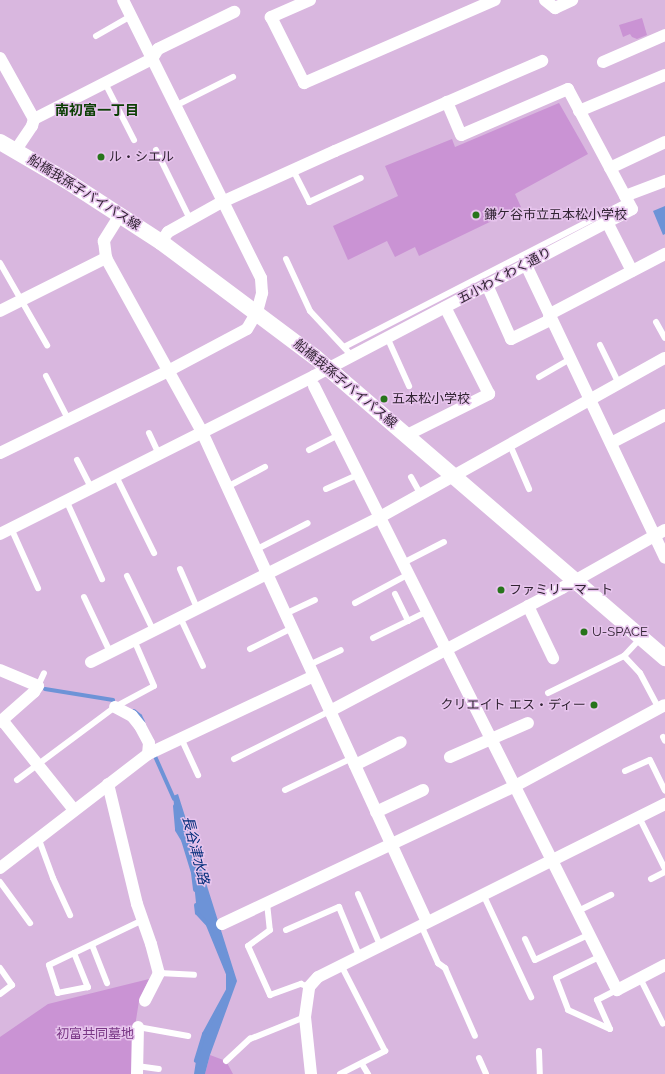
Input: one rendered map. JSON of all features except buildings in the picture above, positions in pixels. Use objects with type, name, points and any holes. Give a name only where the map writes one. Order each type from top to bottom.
[{"type":"street","points":[[0,454],[68,419],[168,371],[247,329],[257,312],[262,293],[261,278],[123,0]]},
{"type":"street","points":[[310,0],[271,17],[304,83],[496,0]]},
{"type":"street","points":[[545,0],[555,8],[572,0]]},
{"type":"street","points":[[34,119],[152,59],[158,49],[234,12]]},
{"type":"street","points":[[603,62],[665,35]]},
{"type":"street","points":[[0,58],[34,119],[32,126],[14,150]]},
{"type":"street","points":[[161,242],[168,232],[222,202],[542,61]]},
{"type":"street","points":[[579,111],[665,75]]},
{"type":"street","points":[[446,102],[461,136],[568,89],[626,199],[665,181]]},
{"type":"street","name":"船橋我孫子バイパス線","points":[[0,142],[120,215],[161,242],[257,312],[328,368],[665,658]]},
{"type":"street","points":[[610,168],[665,142]]},
{"type":"street","name":"五小わくわく通り","points":[[6,531],[387,338],[632,209],[626,199]]},
{"type":"street","points":[[120,215],[104,241],[106,258],[202,432],[353,761],[424,923]]},
{"type":"street","points":[[607,222],[632,271]]},
{"type":"street","points":[[487,285],[511,339],[548,321],[550,314],[665,254]]},
{"type":"street","points":[[0,311],[106,258]]},
{"type":"street","points":[[526,265],[611,443],[660,533],[665,558]]},
{"type":"street","points":[[407,436],[489,394],[445,307]]},
{"type":"street","points":[[91,662],[380,517],[665,358]]},
{"type":"street","points":[[314,386],[492,738],[617,990],[665,965]]},
{"type":"street","points":[[611,443],[665,415]]},
{"type":"street","points":[[330,711],[528,606],[660,533]]},
{"type":"street","points":[[528,606],[553,658]]},
{"type":"street","points":[[0,670],[38,686],[34,692],[1,721],[74,810]]},
{"type":"street","points":[[2,864],[148,754],[311,670]]},
{"type":"street","points":[[115,707],[132,716],[140,726],[148,743],[148,754]]},
{"type":"street","points":[[222,924],[516,786],[662,707]]},
{"type":"street","points":[[450,757],[528,723]]},
{"type":"street","points":[[353,761],[401,742]]},
{"type":"street","points":[[108,784],[137,904],[159,973],[145,1001]]},
{"type":"street","points":[[376,812],[423,790]]},
{"type":"street","points":[[311,1074],[305,1017],[309,987],[318,977],[665,804]]},
{"type":"street","points":[[137,1070],[138,1028]]},
{"type":"lane","points":[[96,36],[131,16]]},
{"type":"lane","points":[[175,106],[233,77]]},
{"type":"lane","points":[[105,83],[134,140]]},
{"type":"lane","points":[[156,150],[190,219]]},
{"type":"lane","points":[[293,170],[309,202],[361,178]]},
{"type":"lane","points":[[344,347],[626,199]]},
{"type":"lane","points":[[286,260],[310,311],[352,356]]},
{"type":"lane","points":[[0,263],[47,346]]},
{"type":"lane","points":[[656,322],[665,338]]},
{"type":"lane","points":[[387,338],[409,386]]},
{"type":"lane","points":[[600,345],[619,384]]},
{"type":"lane","points":[[539,377],[570,359]]},
{"type":"lane","points":[[46,376],[68,419]]},
{"type":"lane","points":[[149,433],[159,454]]},
{"type":"lane","points":[[309,450],[339,436]]},
{"type":"lane","points":[[510,445],[529,489]]},
{"type":"lane","points":[[77,460],[91,488]]},
{"type":"lane","points":[[226,486],[265,467]]},
{"type":"lane","points":[[326,489],[358,474]]},
{"type":"lane","points":[[116,476],[154,553]]},
{"type":"lane","points":[[411,477],[421,495]]},
{"type":"lane","points":[[66,500],[102,579]]},
{"type":"lane","points":[[255,550],[308,523]]},
{"type":"lane","points":[[6,531],[38,588]]},
{"type":"lane","points":[[403,563],[444,542]]},
{"type":"lane","points":[[180,569],[197,608]]},
{"type":"lane","points":[[355,603],[409,574]]},
{"type":"lane","points":[[127,576],[153,630]]},
{"type":"lane","points":[[395,594],[408,620]]},
{"type":"lane","points":[[84,597],[110,652]]},
{"type":"lane","points":[[285,614],[316,600]]},
{"type":"lane","points":[[373,638],[428,611]]},
{"type":"lane","points":[[180,617],[203,666]]},
{"type":"lane","points":[[250,649],[292,628]]},
{"type":"lane","points":[[548,693],[624,656],[641,638]]},
{"type":"lane","points":[[18,780],[115,707],[154,686],[134,640]]},
{"type":"lane","points":[[311,670],[342,650]]},
{"type":"lane","points":[[624,656],[640,673],[662,707]]},
{"type":"lane","points":[[38,686],[44,673]]},
{"type":"lane","points":[[234,759],[330,711]]},
{"type":"lane","points":[[181,738],[198,775]]},
{"type":"lane","points":[[625,771],[650,760],[665,791]]},
{"type":"lane","points":[[286,790],[353,761]]},
{"type":"lane","points":[[639,817],[665,869]]},
{"type":"lane","points":[[38,837],[53,878],[70,915]]},
{"type":"lane","points":[[651,879],[665,872]]},
{"type":"lane","points":[[0,882],[30,923]]},
{"type":"lane","points":[[358,894],[380,945]]},
{"type":"lane","points":[[483,894],[531,997]]},
{"type":"lane","points":[[578,911],[611,895]]},
{"type":"lane","points":[[267,903],[270,930],[248,946],[270,995],[301,984],[309,987]]},
{"type":"lane","points":[[286,930],[339,907],[359,956]]},
{"type":"lane","points":[[74,953],[88,987],[58,993],[49,965],[74,953],[92,945],[143,920]]},
{"type":"lane","points":[[424,923],[438,963],[445,968],[475,1036]]},
{"type":"lane","points":[[524,939],[535,960],[590,934]]},
{"type":"lane","points":[[92,945],[106,982]]},
{"type":"lane","points":[[601,956],[556,978],[568,1010],[610,1029],[596,1000],[617,990]]},
{"type":"lane","points":[[340,1074],[385,1051],[341,965]]},
{"type":"lane","points":[[0,968],[12,985],[0,994]]},
{"type":"lane","points":[[159,973],[194,976]]},
{"type":"lane","points":[[640,978],[663,1024]]},
{"type":"lane","points":[[226,1061],[250,1039],[305,1017]]},
{"type":"lane","points":[[138,1028],[188,1036]]},
{"type":"lane","points":[[539,1051],[540,1074]]},
{"type":"lane","points":[[479,1058],[486,1074]]},
{"type":"lane","points":[[362,1064],[368,1074]]},
{"type":"lane","points":[[137,1070],[159,1068]]},
{"type":"green space","points":[[642,18],[647,35],[637,39],[632,37],[630,34],[623,37],[619,25]]},
{"type":"green space","points":[[559,103],[588,154],[515,194],[521,207],[419,256],[415,247],[395,257],[387,241],[348,260],[333,226],[398,196],[385,166],[452,139],[455,147]]},
{"type":"green space","name":"初富共同墓地","points":[[149,979],[139,1001],[136,1020],[133,1074],[0,1074],[0,1037],[48,1004]]},
{"type":"green space","points":[[210,1055],[226,1061],[233,1074],[205,1074]]},
{"type":"water","points":[[665,206],[665,234],[663,235],[653,211]]},
{"type":"water","points":[[178,794],[237,981],[210,1055],[205,1074],[194,1074],[196,1061],[204,1034],[228,990],[228,974],[208,925],[197,913],[193,873],[183,840],[177,830],[173,796]]},
{"type":"waterway","name":"長谷津水路","points":[[45,689],[113,700]]},
{"type":"waterway","name":"長谷津水路","points":[[134,711],[140,716],[143,722]]},
{"type":"waterway","name":"長谷津水路","points":[[154,754],[174,799]]},
{"type":"waterway","name":"長谷津水路","points":[[175,806],[177,830],[183,840],[193,873],[195,890]]},
{"type":"waterway","name":"長谷津水路","points":[[196,905],[197,913],[208,925],[228,974],[228,990],[204,1034],[196,1061]]},
{"type":"place","name":"ル・シエル","points":[[101,157]]},
{"type":"place","name":"鎌ケ谷市立五本松小学校","points":[[476,215]]},
{"type":"place","name":"五本松小学校","points":[[384,399]]},
{"type":"place","name":"ファミリーマート","points":[[501,590]]},
{"type":"place","name":"U-SPACE","points":[[584,632]]},
{"type":"place","name":"クリエイト エス・ディー","points":[[594,705]]},
{"type":"district","name":"南初富一丁目","points":[[97,110]]}]
